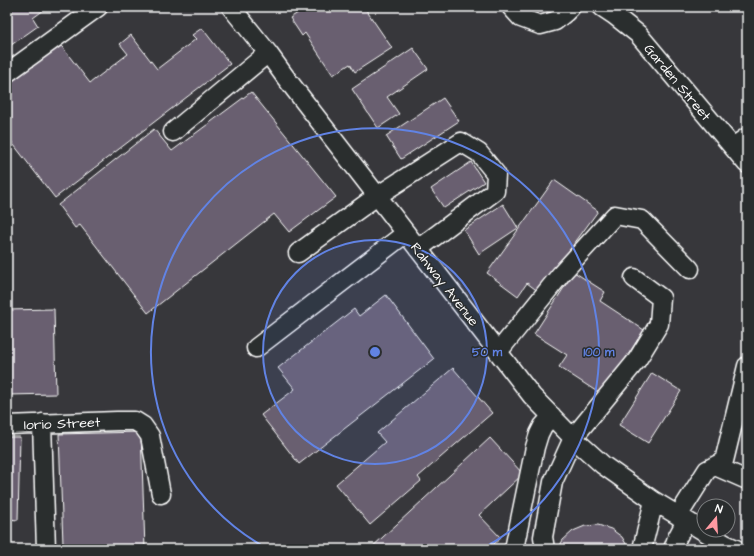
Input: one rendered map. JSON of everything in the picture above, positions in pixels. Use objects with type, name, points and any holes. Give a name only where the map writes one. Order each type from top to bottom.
[{"type":"street","points":[[7,73],[98,7]]},
{"type":"street","name":"Rahway Avenue","points":[[231,7],[532,396],[573,438],[603,465],[654,501],[736,549]]},
{"type":"street","points":[[511,7],[521,18],[540,25],[555,21],[571,7]]},
{"type":"street","name":"Garden Street","points":[[602,7],[638,34],[740,142],[747,164]]},
{"type":"street","points":[[173,132],[268,53]]},
{"type":"street","points":[[298,253],[377,196],[461,142],[479,153],[496,174],[495,191],[418,249]]},
{"type":"street","points":[[498,352],[561,274],[615,215],[642,220],[690,269]]},
{"type":"street","points":[[256,348],[406,233]]},
{"type":"street","points":[[545,549],[543,537],[553,482],[573,438],[637,360],[659,324],[661,298],[634,278]]},
{"type":"street","points":[[673,549],[682,518],[707,470],[724,461],[740,430],[747,366]]},
{"type":"street","points":[[514,549],[535,447],[543,426],[552,416]]},
{"type":"street","name":"Iorio Street","points":[[7,425],[135,421],[142,426],[150,436],[161,494]]},
{"type":"street","points":[[42,423],[46,549]]},
{"type":"street","points":[[715,466],[747,480]]},
{"type":"street","points":[[642,549],[654,501]]},
{"type":"building","points":[[7,7],[48,7],[33,18],[38,26],[7,48]]},
{"type":"building","points":[[307,7],[364,7],[392,48],[355,72],[350,64],[333,75],[305,33],[302,36],[290,18]]},
{"type":"building","points":[[202,28],[230,64],[55,198],[7,136],[7,83],[59,43],[90,83],[128,54],[120,44],[131,35],[157,69],[196,39],[192,35]]},
{"type":"building","points":[[413,48],[428,69],[387,97],[399,114],[378,128],[352,89]]},
{"type":"building","points":[[251,92],[336,197],[289,232],[274,214],[148,313],[80,225],[75,228],[58,205],[154,129],[172,151]]},
{"type":"building","points":[[443,98],[459,121],[401,159],[386,136]]},
{"type":"building","points":[[471,162],[484,182],[444,208],[431,189]]},
{"type":"building","points":[[554,180],[598,211],[539,292],[527,283],[518,296],[487,273]]},
{"type":"building","points":[[503,204],[518,228],[479,254],[464,230]]},
{"type":"building","points":[[574,272],[605,292],[600,301],[644,330],[602,395],[559,367],[567,355],[534,334]]},
{"type":"building","points":[[386,295],[434,359],[299,464],[261,415],[295,389],[278,368],[354,309],[359,316]]},
{"type":"building","points":[[54,309],[56,394],[7,395],[7,310]]},
{"type":"building","points":[[453,368],[492,413],[418,477],[421,481],[370,525],[336,484],[385,442],[377,433]]},
{"type":"building","points":[[652,373],[681,391],[648,443],[619,425]]},
{"type":"building","points":[[141,432],[145,549],[84,549],[84,544],[63,544],[59,434]]},
{"type":"building","points":[[7,437],[20,437],[18,520],[7,519]]},
{"type":"building","points":[[490,438],[523,474],[479,515],[501,538],[488,549],[370,549]]},
{"type":"building","points":[[598,525],[611,529],[622,537],[629,549],[558,549],[563,540],[573,531],[585,526]]}]
